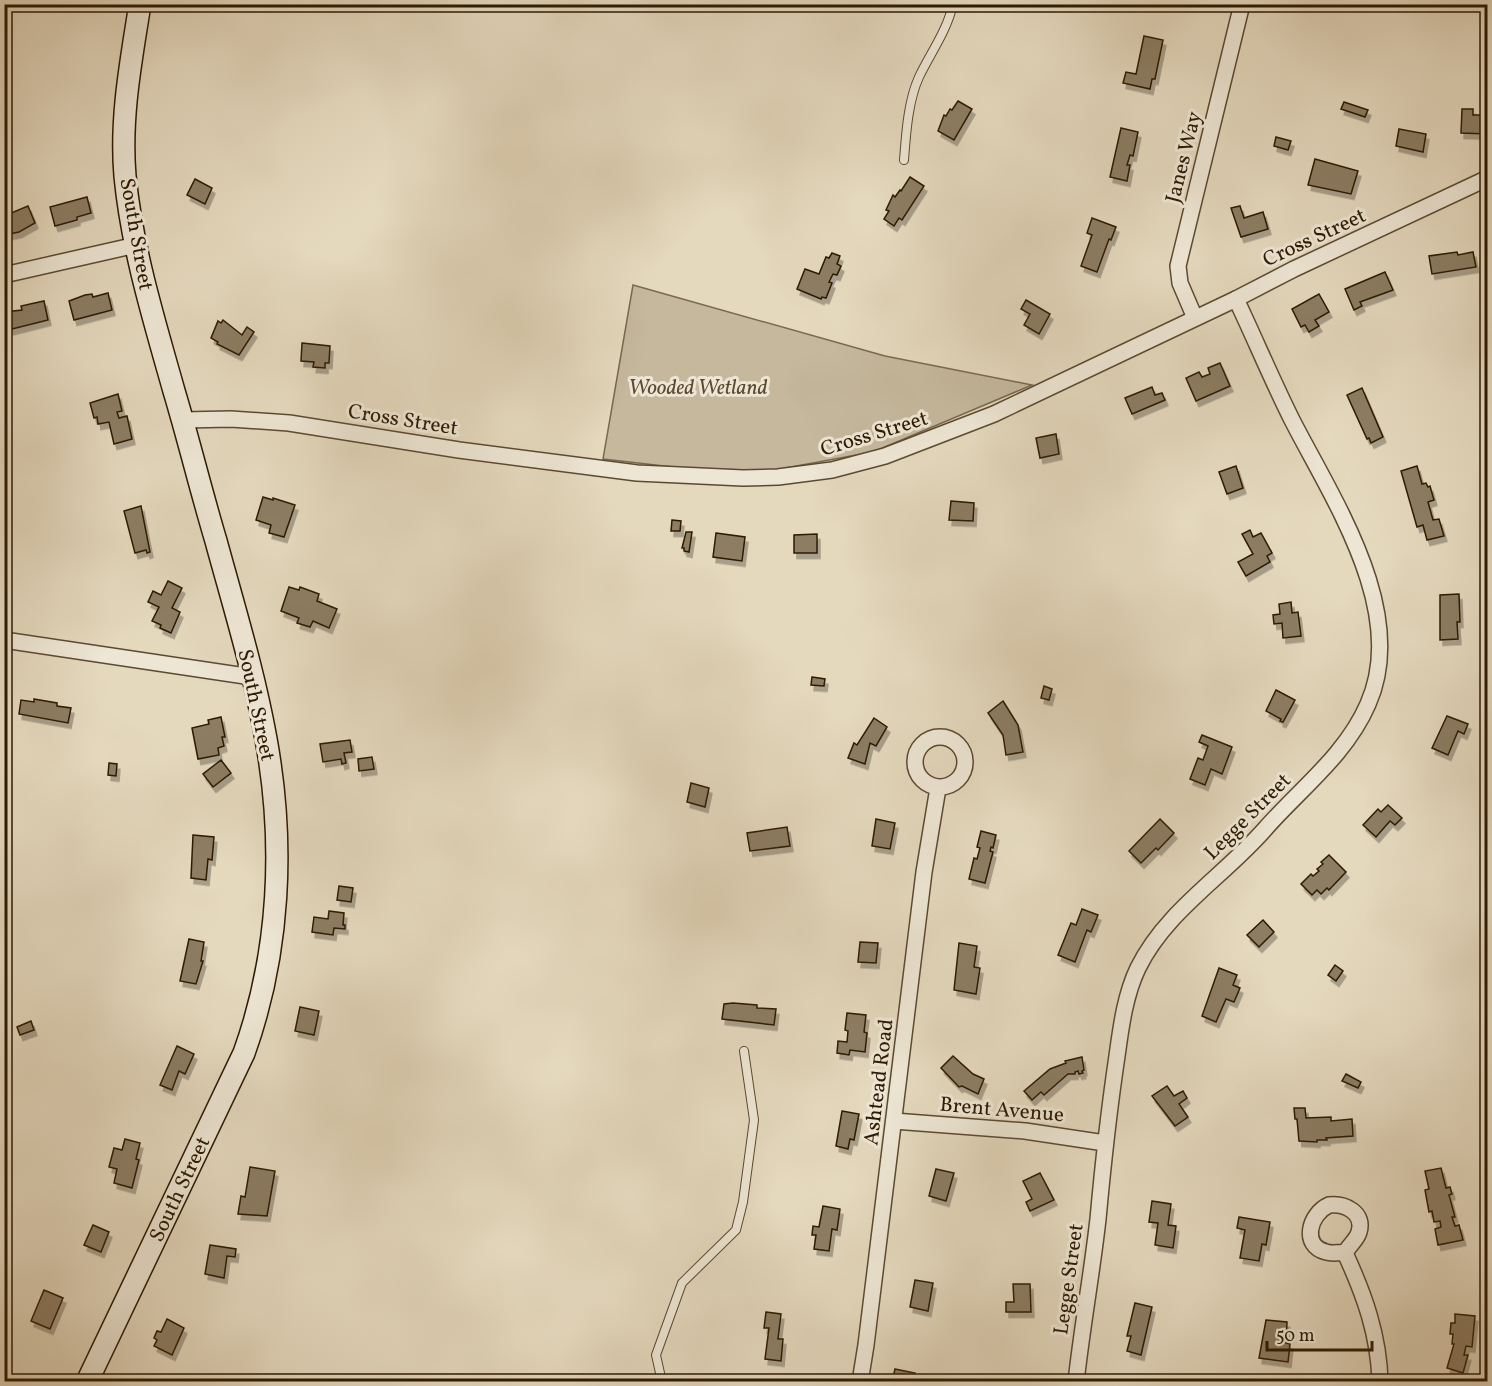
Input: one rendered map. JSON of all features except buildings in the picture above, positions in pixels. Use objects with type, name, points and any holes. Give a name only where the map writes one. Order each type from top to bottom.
[{"type":"street","name":"South Street","points":[[87,1382],[236,1072],[252,1033],[263,991],[273,927],[276,837],[270,764],[236,607],[150,302],[136,245],[126,178],[124,134],[128,86],[140,4]]},
{"type":"street","name":"Janes Way","points":[[1195,318],[1180,283],[1178,266],[1242,4]]},
{"type":"street","name":"Cross Street","points":[[183,420],[231,419],[289,423],[459,450],[611,470],[725,478],[796,475],[832,470],[868,461],[964,426],[1488,178]]},
{"type":"street","points":[[4,275],[136,245]]},
{"type":"street","name":"Legge Street","points":[[1076,1382],[1121,1025],[1132,982],[1143,959],[1169,923],[1246,850],[1333,759],[1363,714],[1373,691],[1376,677],[1378,613],[1363,564],[1336,505],[1274,383],[1236,299]]},
{"type":"street","points":[[4,640],[252,677]]},
{"type":"street","name":"Ashtead Road","points":[[860,1382],[868,1336],[924,872],[938,788]]},
{"type":"street","name":"Brent Avenue","points":[[894,1121],[1025,1131],[1105,1143]]},
{"type":"street","points":[[1345,1253],[1366,1301],[1378,1359],[1380,1382]]},
{"type":"lane","points":[[904,160],[910,111],[918,78],[951,16],[953,4]]},
{"type":"lane","points":[[662,1382],[656,1355],[682,1283],[736,1230],[744,1202],[754,1120],[744,1051]]},
{"type":"green space","name":"Wooded Wetland","points":[[633,285],[885,356],[1032,385],[873,452],[769,471],[682,468],[603,459]]}]
